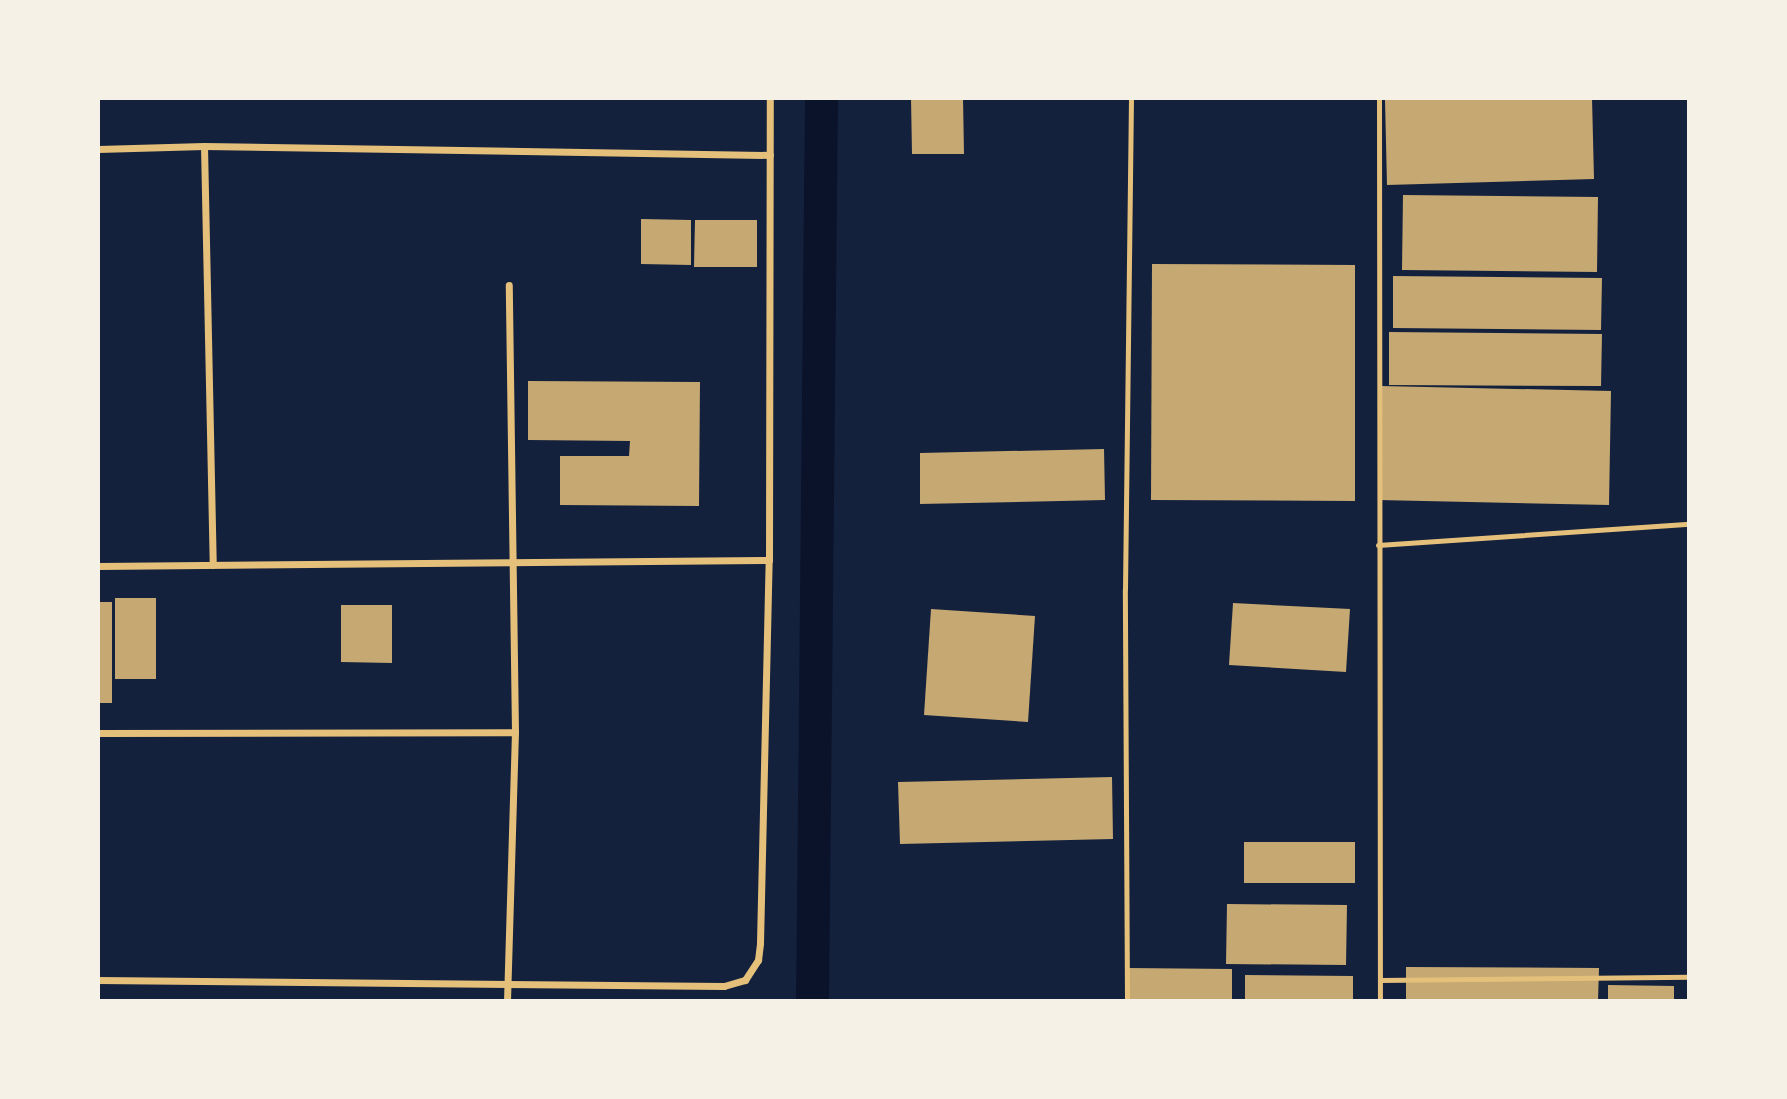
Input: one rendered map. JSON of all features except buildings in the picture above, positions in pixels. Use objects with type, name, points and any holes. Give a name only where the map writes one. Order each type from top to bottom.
[{"type":"street","points":[[98,980],[724,986],[745,980],[758,960],[769,561],[770,98]]},
{"type":"street","points":[[98,149],[204,146],[770,155]]},
{"type":"street","points":[[204,146],[213,565]]},
{"type":"street","points":[[507,1001],[515,732],[509,285]]},
{"type":"street","points":[[98,566],[769,561]]},
{"type":"street","points":[[98,733],[515,732]]},
{"type":"lane","points":[[1126,1001],[1125,589],[1131,98]]},
{"type":"lane","points":[[1379,98],[1380,1001]]},
{"type":"lane","points":[[1378,545],[1689,524]]},
{"type":"lane","points":[[1380,980],[1689,977]]},
{"type":"waterway","points":[[812,1001],[821,98]]}]
